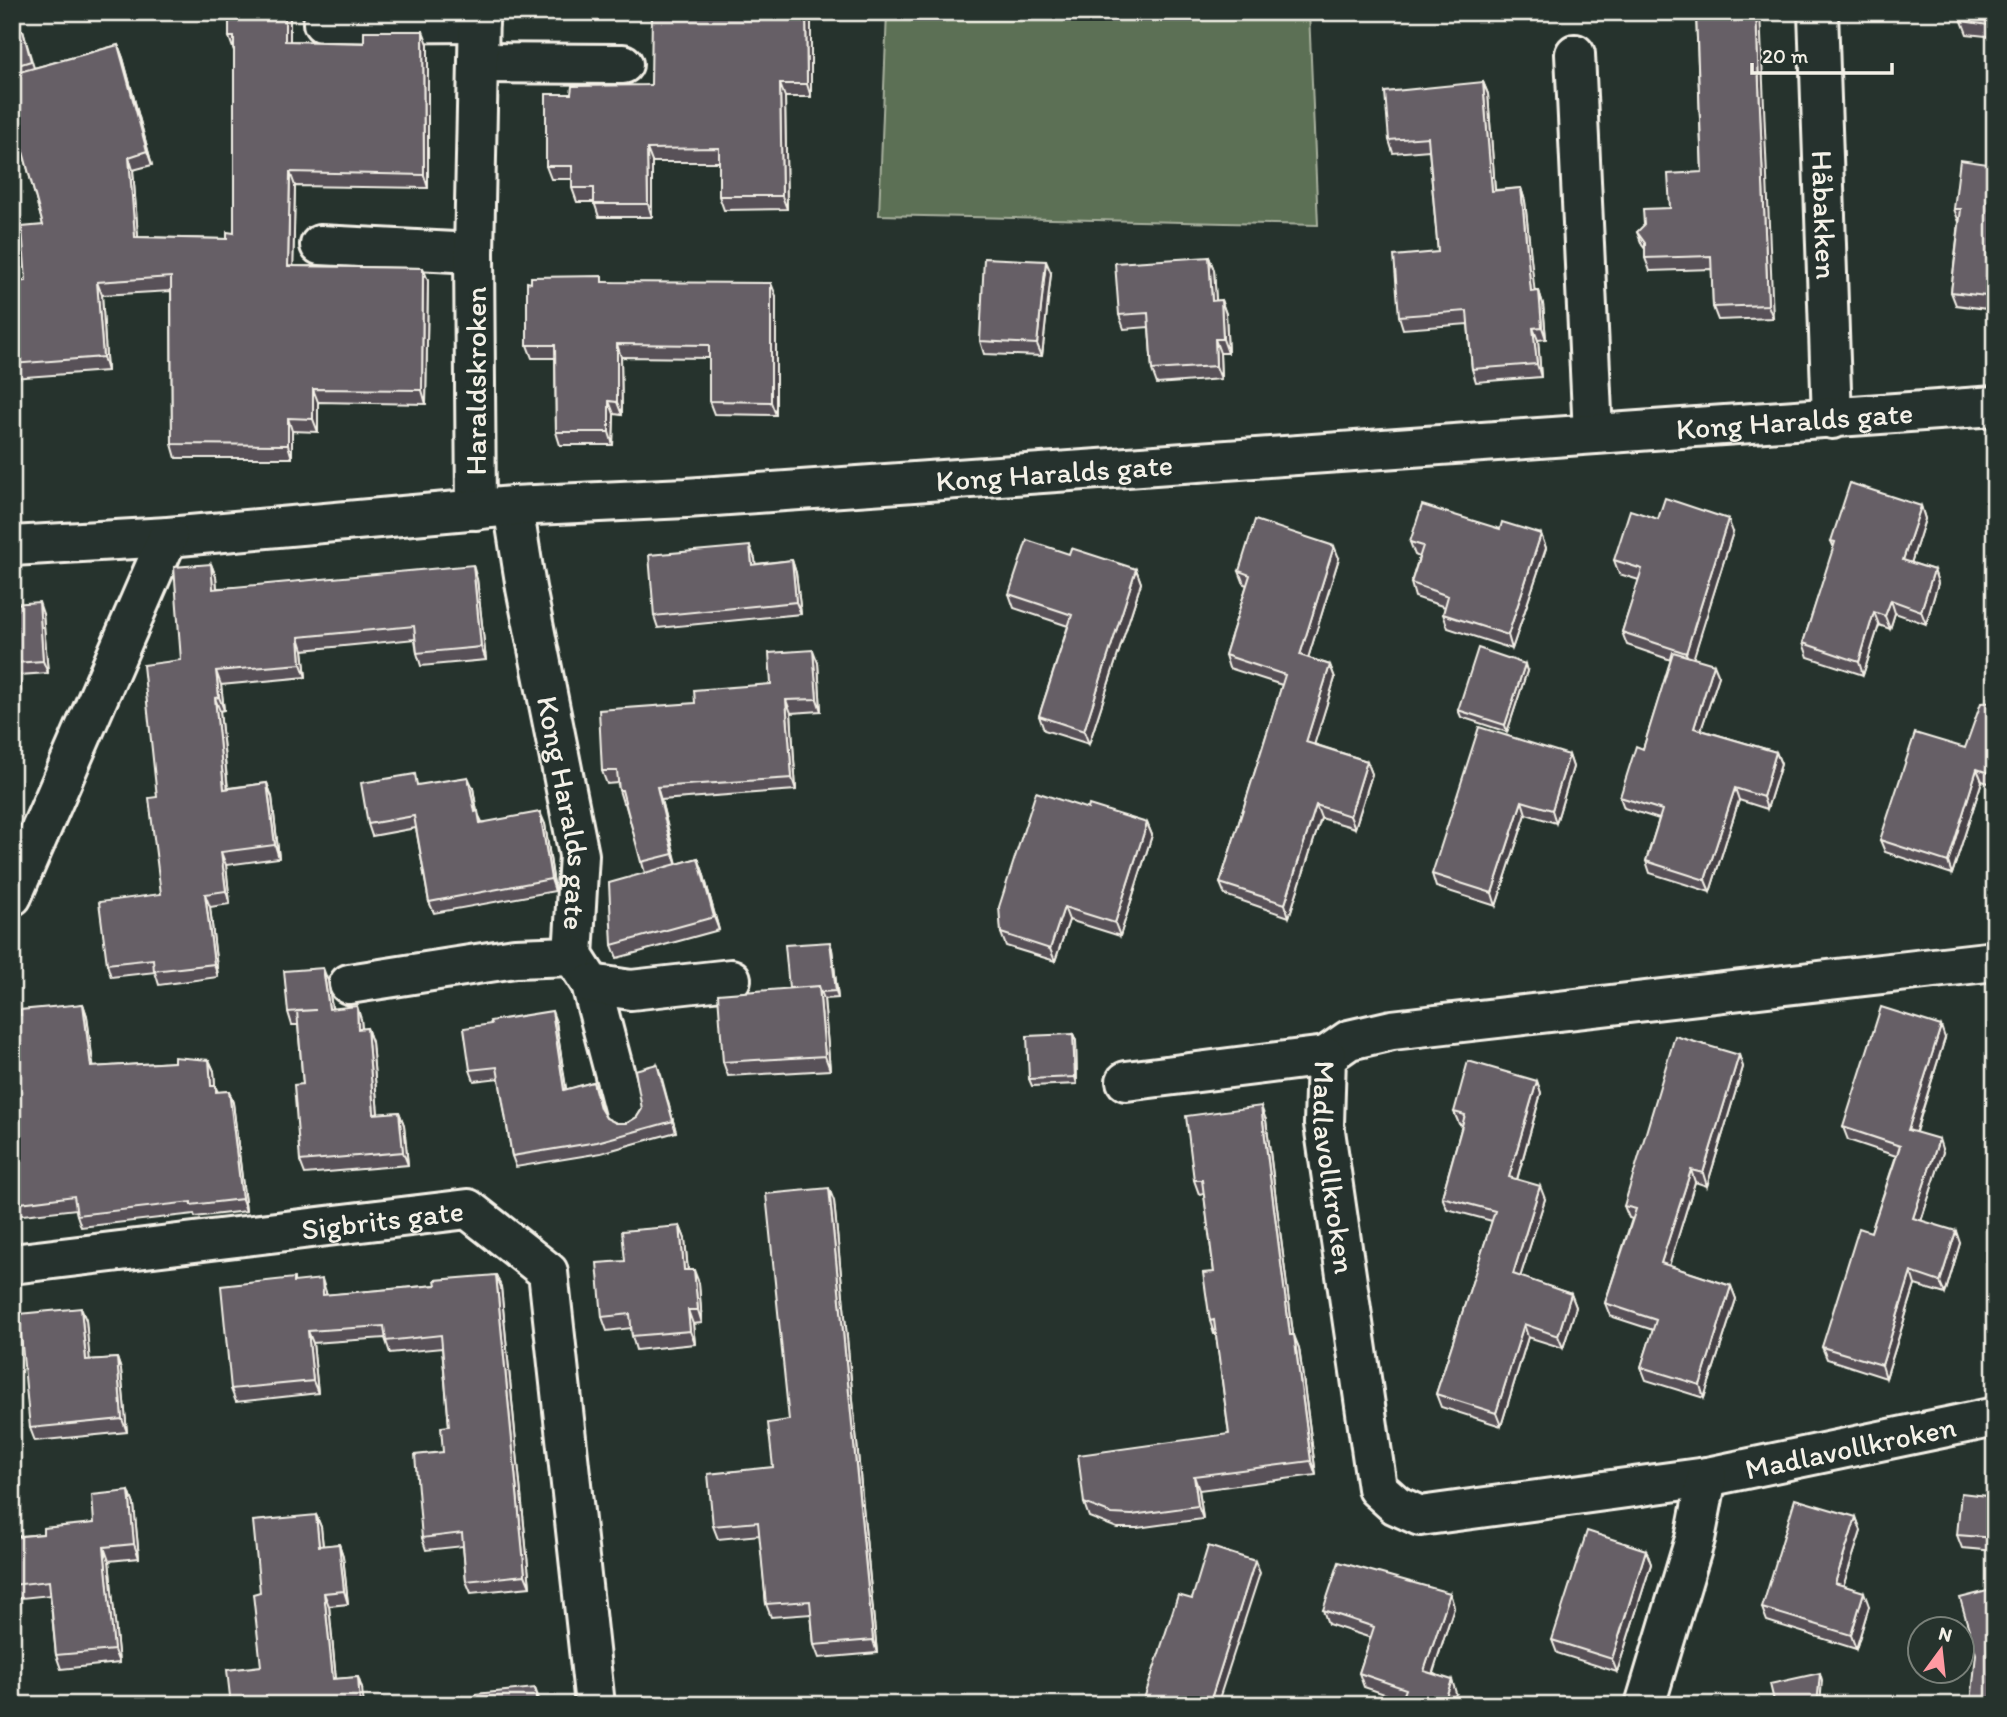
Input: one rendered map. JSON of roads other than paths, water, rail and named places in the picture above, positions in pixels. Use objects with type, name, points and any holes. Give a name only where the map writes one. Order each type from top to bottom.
[{"type":"street","name":"Håbakken","points":[[1818,12],[1832,419]]},
{"type":"street","name":"Haraldskroken","points":[[323,23],[479,17],[474,253],[475,510]]},
{"type":"street","points":[[1575,54],[1593,434]]},
{"type":"street","points":[[478,63],[623,64]]},
{"type":"street","name":"Haraldskroken","points":[[320,245],[474,253]]},
{"type":"street","name":"Kong Haralds gate","points":[[12,546],[168,537],[513,506],[686,498],[1995,406]]},
{"type":"street","name":"Kong Haralds gate","points":[[513,506],[526,588],[579,855],[582,970],[625,1113]]},
{"type":"street","points":[[12,896],[168,537]]},
{"type":"street","points":[[349,984],[515,958],[582,970],[631,990],[731,979]]},
{"type":"street","name":"Madlavollkroken","points":[[1995,961],[1392,1030],[1349,1040],[1326,1056],[1324,1124],[1377,1488],[1396,1505],[1420,1516],[1707,1477],[1995,1417]]},
{"type":"street","points":[[1126,1081],[1326,1056]]},
{"type":"street","name":"Sigbrits gate","points":[[12,1264],[468,1209],[548,1272],[595,1705]]},
{"type":"street","name":"Madlavollkroken","points":[[1645,1705],[1695,1539],[1707,1477]]}]
